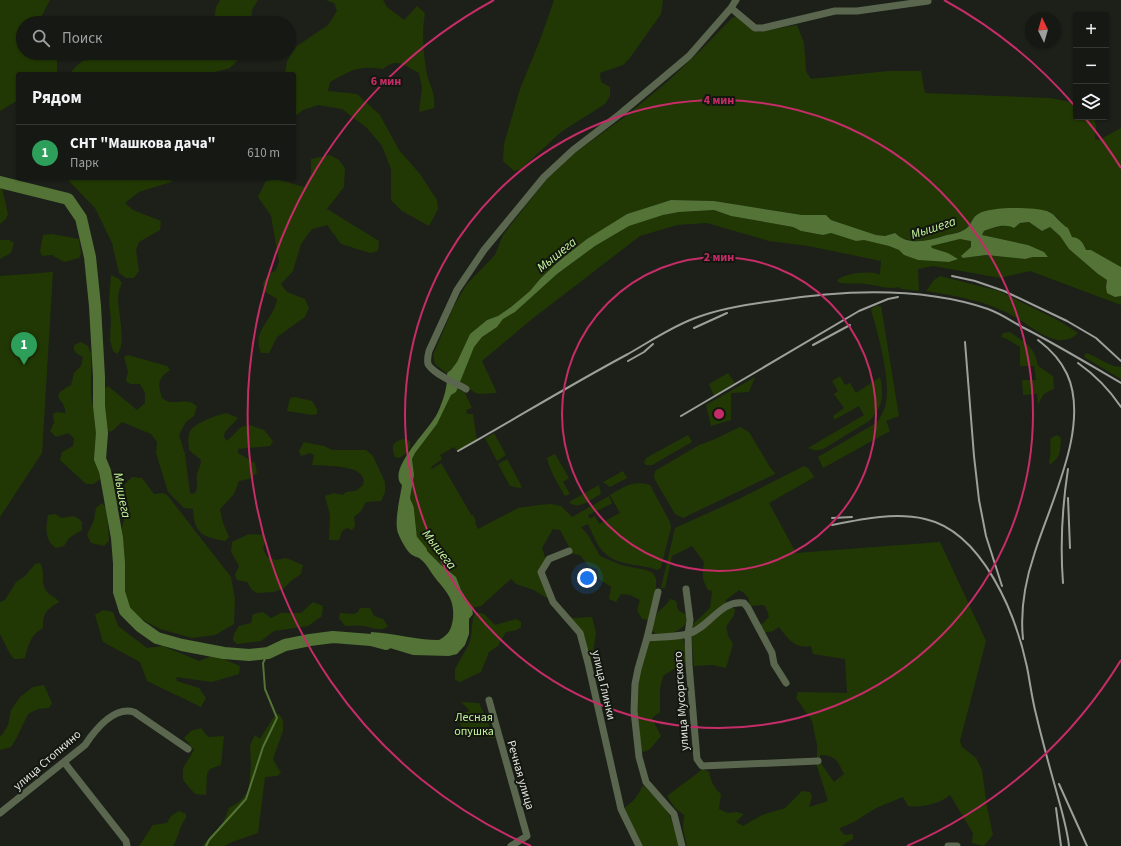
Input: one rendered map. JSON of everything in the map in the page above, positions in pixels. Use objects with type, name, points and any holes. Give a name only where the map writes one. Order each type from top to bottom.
[{"type":"street","points":[[466,388],[433,370],[428,363],[428,358],[429,351],[457,290],[484,250],[544,177],[573,150],[620,114],[689,56],[731,8],[736,0]]},
{"type":"street","points":[[731,8],[755,28],[764,28],[835,11],[857,11],[928,1]]},
{"type":"street","name":"улица Глинки","points":[[569,550],[549,560],[541,572],[553,602],[580,633],[621,809],[639,846]]},
{"type":"street","name":"улица Мусоргского","points":[[686,589],[690,620],[688,634],[697,759],[702,766],[818,761]]},
{"type":"street","points":[[658,592],[638,669],[635,684],[634,711],[639,757],[646,782],[674,814],[682,846]]},
{"type":"street","points":[[647,638],[688,634],[699,629],[731,603],[744,603],[772,653],[774,664],[786,683]]},
{"type":"street","name":"Речная улица","points":[[489,700],[527,836],[511,846]]},
{"type":"street","name":"улица Стопкино","points":[[0,813],[85,745],[95,730],[113,716],[128,711],[134,712],[188,749]]},
{"type":"street","points":[[64,762],[126,841],[127,846]]},
{"type":"street","points":[[948,846],[956,846]]},
{"type":"green space","points":[[0,0],[50,0],[42,16],[16,16],[16,60],[57,60],[57,72],[16,72],[16,101],[0,111]]},
{"type":"green space","points":[[220,0],[258,0],[252,10],[252,16],[215,16],[216,7]]},
{"type":"green space","points":[[326,0],[383,0],[387,7],[404,20],[417,6],[425,13],[423,34],[424,55],[427,74],[434,97],[434,108],[419,112],[422,88],[419,73],[405,65],[397,63],[392,63],[383,69],[361,68],[349,72],[330,82],[328,91],[357,94],[380,115],[399,150],[420,174],[437,200],[438,209],[429,226],[402,211],[391,200],[391,169],[382,146],[367,128],[342,109],[318,105],[303,110],[296,115],[296,72],[285,72],[287,61],[296,60],[297,46],[328,25],[337,11],[334,3]]},
{"type":"green space","points":[[554,0],[663,0],[661,14],[629,59],[623,65],[600,73],[601,82],[610,87],[610,96],[605,104],[561,132],[521,169],[514,171],[503,161],[504,144],[520,89]]},
{"type":"green space","points":[[737,16],[758,32],[797,25],[804,43],[806,71],[811,79],[888,71],[921,71],[925,93],[1050,98],[1073,102],[1073,120],[1095,120],[1095,139],[1099,140],[1121,128],[1121,267],[1091,250],[1086,250],[1083,243],[1072,238],[1068,228],[1061,224],[1059,219],[1049,211],[993,210],[977,214],[966,230],[925,241],[913,241],[899,237],[895,233],[885,236],[876,235],[831,220],[826,215],[802,215],[714,201],[671,200],[627,214],[588,239],[559,261],[530,291],[511,307],[498,316],[487,320],[470,334],[457,362],[451,370],[446,373],[435,364],[433,355],[453,308],[466,285],[495,255],[503,235],[546,180],[572,155],[626,116],[667,82],[732,18]]},
{"type":"green space","points":[[84,60],[238,60],[230,68],[215,72],[72,72]]},
{"type":"green space","points":[[330,155],[339,160],[345,168],[344,187],[327,209],[379,241],[378,251],[370,253],[341,244],[327,225],[312,229],[301,244],[293,271],[281,284],[287,292],[305,299],[309,308],[305,317],[277,337],[269,353],[261,353],[259,338],[261,331],[272,313],[277,299],[264,291],[263,283],[268,275],[276,270],[279,262],[271,216],[258,197],[266,181],[280,180],[304,187],[311,174],[311,159]]},
{"type":"green space","points":[[68,180],[172,180],[171,182],[139,192],[125,203],[133,210],[161,221],[160,230],[139,242],[136,250],[139,271],[134,278],[126,278],[119,273],[112,243],[95,208]]},
{"type":"green space","points":[[0,188],[2,188],[8,214],[6,219],[0,224]]},
{"type":"green space","points":[[714,210],[731,216],[793,227],[801,231],[823,235],[831,233],[856,241],[864,239],[889,246],[899,250],[904,255],[918,260],[949,262],[957,259],[948,253],[930,246],[960,239],[971,240],[971,247],[962,256],[963,258],[986,255],[1025,259],[1033,257],[1048,257],[1028,245],[982,235],[984,231],[991,228],[1029,222],[1042,231],[1050,227],[1060,236],[1069,249],[1107,280],[1106,287],[1115,297],[1121,296],[1121,305],[1030,271],[1000,278],[933,266],[918,269],[919,291],[901,289],[899,287],[890,288],[866,284],[840,283],[837,281],[840,278],[851,274],[876,273],[880,275],[881,261],[808,246],[769,241],[707,223],[677,225],[640,236],[532,319],[482,361],[497,393],[475,393],[460,381],[474,346],[482,337],[497,327],[503,319],[515,312],[557,274],[595,246],[629,226],[663,215],[679,212]]},
{"type":"green space","points":[[52,234],[79,239],[81,254],[79,258],[64,262],[52,255],[42,256],[40,251],[43,235]]},
{"type":"green space","points":[[0,240],[9,240],[14,243],[11,253],[0,259]]},
{"type":"green space","points":[[53,272],[42,453],[0,517],[0,276]]},
{"type":"green space","points":[[111,275],[119,279],[122,283],[119,292],[118,304],[122,336],[120,349],[117,354],[113,351],[110,340],[111,320],[109,301]]},
{"type":"green space","points":[[940,276],[999,291],[1061,322],[1078,333],[1067,340],[1058,340],[1041,334],[1005,311],[961,297],[926,291],[934,280]]},
{"type":"green space","points":[[876,306],[881,306],[899,416],[886,421],[890,431],[823,468],[818,457],[876,423],[885,407],[887,384],[883,358],[871,309]]},
{"type":"green space","points":[[1010,332],[1025,342],[1032,349],[1038,366],[1053,376],[1054,389],[1044,395],[1038,405],[1037,394],[1023,395],[1022,380],[1036,380],[1034,366],[1020,366],[1020,347],[1001,337],[1003,333]]},
{"type":"green space","points":[[81,342],[88,346],[91,354],[91,395],[97,431],[96,451],[100,479],[94,484],[86,484],[60,460],[62,452],[73,446],[74,438],[68,433],[56,437],[50,431],[54,423],[53,414],[57,412],[65,413],[65,408],[58,396],[59,393],[71,385],[74,373],[81,366],[83,357],[76,353],[74,350],[74,345]]},
{"type":"green space","points":[[1086,353],[1116,367],[1121,367],[1121,379],[1084,357]]},
{"type":"green space","points":[[128,355],[167,366],[170,370],[163,376],[159,385],[162,398],[170,402],[188,402],[197,407],[194,416],[186,422],[179,435],[185,454],[190,493],[194,494],[196,490],[197,474],[201,462],[201,460],[189,450],[189,433],[196,425],[212,417],[226,413],[238,418],[225,432],[224,437],[227,441],[241,427],[250,425],[264,430],[273,441],[270,446],[238,449],[238,453],[255,463],[257,473],[249,479],[239,481],[234,494],[220,509],[223,523],[229,537],[225,541],[205,536],[201,533],[195,524],[193,509],[184,508],[168,492],[156,453],[157,442],[151,434],[122,422],[111,432],[106,430],[100,393],[108,386],[137,410],[145,403],[145,393],[140,384],[130,384],[126,381],[128,371],[124,357]]},
{"type":"green space","points":[[728,373],[735,383],[714,396],[709,384]]},
{"type":"green space","points":[[840,376],[845,385],[850,383],[856,393],[880,377],[882,395],[880,406],[869,421],[825,448],[813,450],[808,448],[864,415],[859,406],[834,420],[833,416],[844,408],[834,394],[838,391],[832,381]]},
{"type":"green space","points":[[755,377],[749,392],[731,393],[731,420],[711,426],[706,405]]},
{"type":"green space","points":[[457,388],[465,393],[472,408],[466,410],[467,414],[473,414],[477,440],[457,451],[454,447],[440,455],[442,459],[431,467],[432,469],[441,463],[472,516],[473,515],[478,529],[518,508],[539,505],[551,504],[561,506],[572,517],[609,496],[612,503],[611,504],[588,515],[590,519],[595,516],[599,524],[620,513],[610,495],[629,485],[639,483],[650,485],[670,522],[671,528],[661,568],[657,570],[612,559],[601,549],[588,524],[581,527],[588,535],[600,556],[621,565],[646,570],[653,573],[656,579],[656,587],[648,620],[642,619],[637,610],[640,600],[630,595],[621,594],[616,602],[609,599],[611,587],[599,579],[597,569],[588,566],[580,555],[573,554],[560,530],[553,529],[542,548],[546,560],[540,568],[550,598],[545,597],[534,590],[516,584],[511,579],[481,606],[472,608],[461,590],[456,577],[440,564],[417,541],[411,539],[408,534],[412,513],[412,501],[410,498],[414,475],[412,459],[437,424],[451,395],[456,392]]},
{"type":"green space","points":[[295,397],[312,401],[317,409],[317,414],[312,415],[287,411],[290,398]]},
{"type":"green space","points":[[740,427],[749,432],[775,474],[683,518],[675,514],[654,478],[655,471],[699,445]]},
{"type":"green space","points":[[494,433],[506,455],[497,461],[485,438]]},
{"type":"green space","points":[[688,435],[692,442],[652,465],[646,465],[644,463],[646,458]]},
{"type":"green space","points":[[1057,435],[1061,438],[1059,453],[1050,465],[1051,438]]},
{"type":"green space","points":[[403,439],[410,441],[409,450],[399,458],[395,457],[393,445]]},
{"type":"green space","points":[[304,442],[324,446],[332,450],[366,450],[373,456],[385,482],[385,492],[381,501],[366,502],[361,511],[354,517],[355,526],[352,530],[347,528],[342,531],[339,540],[329,540],[330,515],[325,496],[334,493],[343,495],[346,492],[356,491],[363,485],[363,478],[359,472],[347,468],[312,465],[314,455],[310,453],[301,456],[299,451]]},
{"type":"green space","points":[[555,454],[569,478],[563,482],[570,494],[565,496],[548,463],[547,458]]},
{"type":"green space","points":[[507,459],[522,487],[520,488],[510,486],[498,464]]},
{"type":"green space","points":[[804,466],[808,468],[814,476],[813,478],[769,503],[796,553],[940,542],[986,641],[960,741],[962,747],[976,758],[982,770],[987,807],[993,835],[984,846],[972,843],[973,833],[950,795],[941,801],[930,805],[908,806],[903,797],[876,808],[854,822],[840,828],[845,835],[853,834],[853,839],[843,846],[687,846],[683,829],[684,815],[675,808],[667,796],[703,769],[709,772],[713,784],[721,794],[719,809],[728,813],[737,812],[744,814],[736,822],[743,826],[762,815],[785,808],[802,791],[810,792],[812,797],[809,807],[828,801],[816,763],[820,762],[834,782],[844,774],[838,762],[833,757],[820,755],[820,761],[817,760],[817,745],[812,721],[796,698],[798,692],[847,693],[845,659],[813,654],[811,646],[805,647],[792,642],[779,627],[773,631],[764,633],[760,626],[769,617],[767,610],[764,605],[749,606],[747,596],[739,590],[726,600],[727,606],[735,609],[734,615],[726,627],[729,638],[733,644],[726,668],[713,665],[694,666],[692,643],[693,624],[710,608],[712,591],[708,590],[704,580],[704,562],[692,546],[672,556],[665,588],[661,588],[675,528],[739,499]]},
{"type":"green space","points":[[623,471],[627,478],[610,487],[603,482]]},
{"type":"green space","points":[[118,476],[124,485],[132,477],[142,478],[154,494],[164,493],[168,496],[231,577],[235,599],[234,624],[215,635],[192,638],[160,629],[132,614],[126,602],[120,536],[125,516],[116,505],[112,478]]},
{"type":"green space","points":[[599,485],[601,494],[589,501],[581,505],[569,502]]},
{"type":"green space","points":[[102,503],[107,509],[109,541],[104,546],[91,543],[87,535],[94,520],[96,508]]},
{"type":"green space","points":[[55,514],[62,518],[70,516],[75,517],[80,519],[82,522],[82,530],[69,538],[64,546],[56,548],[49,541],[46,529],[48,515]]},
{"type":"green space","points":[[249,534],[263,535],[266,540],[263,549],[267,557],[276,560],[286,558],[303,565],[301,574],[283,589],[273,592],[257,593],[252,590],[247,582],[237,580],[235,575],[239,566],[231,552],[232,542]]},
{"type":"green space","points":[[40,563],[43,570],[43,581],[45,588],[48,593],[59,602],[46,612],[43,628],[33,637],[29,644],[25,658],[14,659],[0,634],[0,602],[5,600],[16,582],[25,576],[35,564]]},
{"type":"green space","points":[[670,599],[676,601],[678,610],[686,615],[687,622],[676,631],[655,634],[652,630],[655,618]]},
{"type":"green space","points":[[313,602],[323,606],[322,616],[308,626],[274,631],[261,641],[237,644],[233,640],[234,634],[239,626],[251,623],[253,614],[263,612],[271,618],[281,613],[301,613]]},
{"type":"green space","points":[[360,608],[370,608],[374,616],[383,619],[388,626],[379,629],[361,626],[345,626],[339,618],[340,613],[354,614],[358,612]]},
{"type":"green space","points":[[103,610],[113,612],[118,626],[147,648],[163,646],[199,661],[214,655],[240,666],[239,674],[212,682],[176,677],[177,681],[199,688],[206,698],[201,707],[147,681],[140,662],[103,642],[95,615]]},
{"type":"green space","points":[[476,612],[484,614],[495,625],[516,619],[521,622],[521,627],[517,630],[506,632],[498,646],[489,652],[481,672],[460,682],[455,680],[455,669],[468,646],[471,637],[473,618]]},
{"type":"green space","points":[[567,616],[573,618],[592,617],[596,633],[592,659],[588,657],[581,633]]},
{"type":"green space","points":[[675,638],[683,639],[686,649],[686,661],[663,676],[660,688],[660,712],[652,718],[661,736],[650,749],[644,752],[641,751],[636,705],[637,683],[649,641]]},
{"type":"green space","points":[[44,685],[52,703],[49,708],[38,709],[28,714],[11,747],[0,750],[0,736],[8,725],[11,710],[20,697],[33,687]]},
{"type":"green space","name":"Лесная опушка","points":[[461,702],[479,703],[495,738],[467,736],[455,716],[470,711]]},
{"type":"green space","points":[[279,714],[283,720],[283,731],[273,759],[281,773],[277,776],[265,777],[258,833],[225,846],[202,846],[223,823],[229,808],[239,802],[249,791],[251,763],[250,745],[255,735],[260,739],[275,715]]},
{"type":"green space","points":[[201,728],[208,737],[224,736],[221,765],[210,769],[207,774],[206,795],[195,794],[183,780],[183,768],[194,750],[184,738],[191,731]]},
{"type":"green space","points":[[643,785],[665,808],[671,818],[679,846],[643,846],[624,808],[640,792]]},
{"type":"green space","points":[[179,811],[186,814],[186,818],[173,846],[139,846],[153,825],[167,823],[171,816]]},
{"type":"shaded area","points":[[671,200],[714,201],[802,215],[826,215],[831,220],[876,235],[885,236],[895,233],[907,240],[913,241],[927,240],[960,232],[966,229],[974,217],[984,211],[1001,208],[1022,208],[1047,211],[1053,214],[1068,228],[1072,237],[1081,241],[1086,250],[1091,250],[1121,267],[1121,296],[1115,297],[1107,293],[1107,280],[1069,249],[1060,236],[1050,227],[1042,231],[1029,222],[1020,223],[1014,228],[1007,226],[995,227],[984,231],[982,235],[1028,245],[1044,252],[1048,257],[1033,257],[1025,259],[986,255],[963,258],[961,256],[971,247],[971,241],[960,239],[931,246],[932,248],[948,253],[958,259],[949,262],[918,260],[904,255],[899,250],[889,246],[864,240],[856,241],[831,233],[823,235],[801,231],[793,227],[731,216],[714,210],[679,212],[663,215],[629,226],[595,246],[557,274],[515,312],[503,319],[497,327],[482,337],[474,347],[456,392],[451,395],[437,424],[412,459],[414,475],[410,498],[414,508],[412,513],[414,516],[414,522],[408,529],[408,534],[411,539],[417,541],[440,564],[456,577],[461,590],[472,608],[473,614],[469,619],[469,634],[465,645],[457,654],[449,656],[413,655],[370,642],[371,632],[439,640],[448,633],[452,625],[453,611],[448,594],[427,566],[419,558],[411,554],[404,546],[398,533],[397,516],[402,485],[399,478],[404,460],[437,414],[445,394],[447,373],[457,362],[470,334],[487,320],[498,316],[511,307],[530,291],[559,261],[587,239],[627,214]]},
{"type":"waterway","name":"Мышега","points":[[0,182],[68,199],[81,218],[90,257],[95,306],[99,406],[102,433],[100,459],[105,471],[117,538],[119,592],[125,611],[140,626],[157,638],[182,645],[224,653],[249,655],[268,653],[285,645],[333,637],[371,640],[386,644]]},
{"type":"waterway","name":"Мышега","points":[[408,511],[411,539],[421,551]]},
{"type":"waterway","points":[[206,846],[209,840],[246,799],[263,747],[277,718],[265,689],[263,663],[268,653]]},
{"type":"railway","points":[[952,276],[975,281],[1004,291],[1067,321],[1096,338],[1121,361]]},
{"type":"railway","points":[[458,451],[689,320],[716,311],[735,307],[826,294],[881,292],[908,293],[935,296],[988,309],[1050,342],[1121,383]]},
{"type":"railway","points":[[681,416],[859,311],[888,299],[898,297]]},
{"type":"railway","points":[[694,328],[727,313]]},
{"type":"railway","points":[[813,345],[850,325]]},
{"type":"railway","points":[[1023,639],[1022,617],[1028,575],[1065,465],[1071,441],[1074,417],[1073,395],[1067,374],[1062,364],[1047,347],[1038,340]]},
{"type":"railway","points":[[965,342],[979,500],[986,536],[1002,586]]},
{"type":"railway","points":[[628,361],[644,352],[653,344]]},
{"type":"railway","points":[[1078,363],[1090,372],[1112,394],[1121,407]]},
{"type":"railway","points":[[1063,583],[1062,526],[1068,469]]},
{"type":"railway","points":[[1068,498],[1070,548]]},
{"type":"railway","points":[[832,525],[890,516],[925,519],[946,527],[964,540],[980,558],[994,578],[1005,601],[1015,624],[1022,646],[1035,708],[1064,818],[1069,846]]},
{"type":"railway","points":[[832,518],[852,517]]},
{"type":"railway","points":[[1059,784],[1087,846]]},
{"type":"railway","points":[[1056,808],[1061,846]]},
{"type":"place","name":"СНТ \"Машкова дача\"","points":[[24,365]]}]
